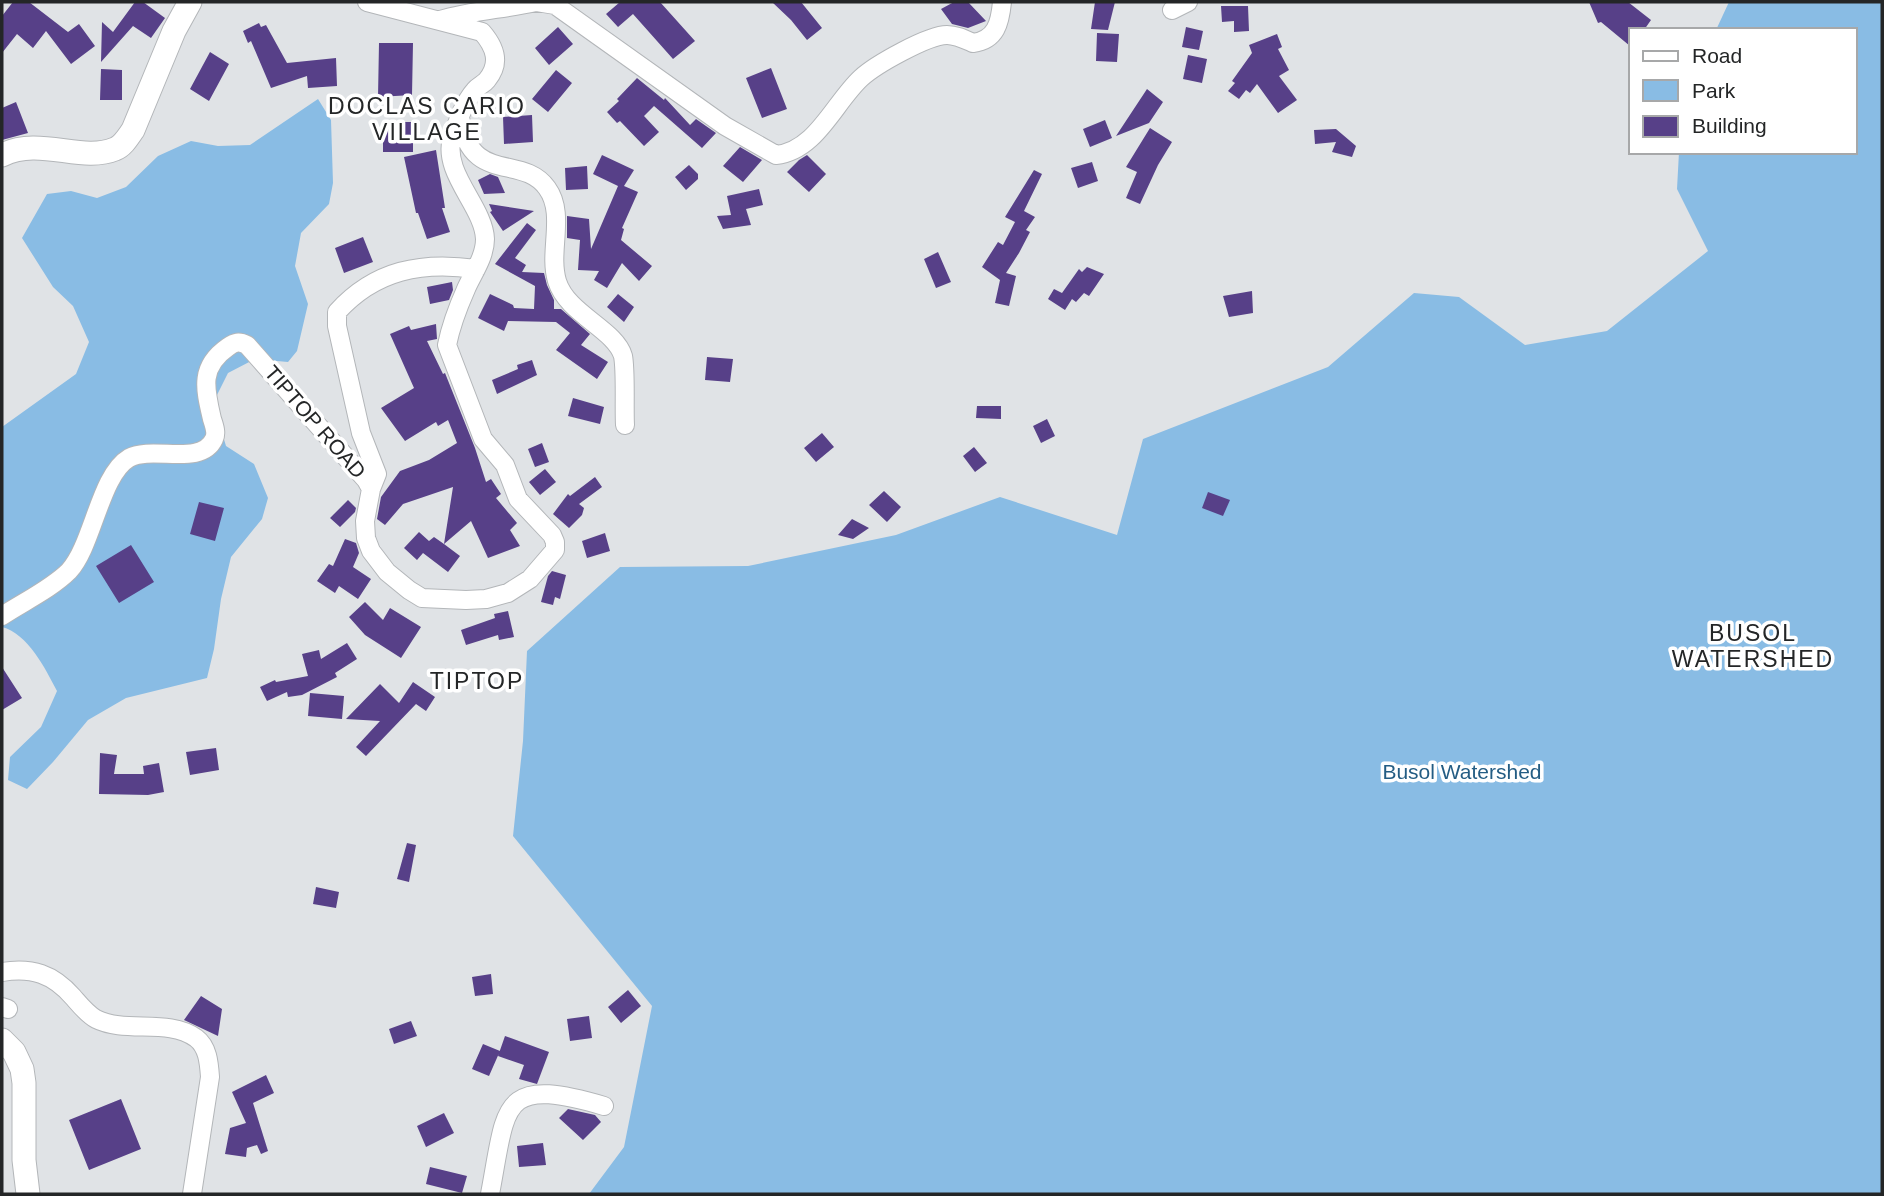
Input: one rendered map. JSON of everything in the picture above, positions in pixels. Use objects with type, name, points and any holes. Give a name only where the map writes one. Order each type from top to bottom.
[{"type":"main road","points":[[2,155],[12,150],[33,148],[100,153],[117,149],[133,130],[166,49],[190,2]]},
{"type":"main road","points":[[2,1040],[14,1052],[22,1069],[27,1194]]},
{"type":"street","name":"TIPTOP ROAD","points":[[2,616],[69,571],[79,555],[116,471],[126,460],[148,453],[195,454],[211,444],[215,431],[206,394],[205,377],[222,351],[235,342],[247,345],[358,468],[371,489],[365,521],[366,538],[371,551],[387,572],[409,590],[422,598],[466,600],[486,599],[508,593],[530,579],[555,550],[552,535],[518,499],[505,465],[483,439],[447,345],[457,311],[476,269],[485,240],[482,225],[462,188],[453,162],[451,142],[474,90],[487,80],[495,65],[493,45],[482,32],[367,2]]},
{"type":"street","points":[[437,21],[458,15],[547,3],[725,126],[776,155],[796,151],[807,142],[863,76],[906,50],[941,36],[960,37],[973,43],[990,37],[998,26],[1002,2]]},
{"type":"street","points":[[460,117],[462,131],[470,148],[481,159],[538,179],[553,196],[556,209],[552,260],[557,283],[566,300],[615,343],[623,356],[625,425]]},
{"type":"street","points":[[371,489],[377,474],[361,433],[337,326],[337,312],[385,276],[405,270],[449,265],[476,269]]},
{"type":"street","points":[[2,972],[26,969],[50,975],[98,1020],[177,1031],[194,1037],[204,1046],[209,1060],[210,1077],[192,1194]]},
{"type":"street","points":[[490,1194],[501,1133],[506,1115],[514,1104],[532,1094],[544,1093],[564,1095],[604,1106]]},
{"type":"green space","name":"Busol Watershed","points":[[1729,2],[1882,2],[1882,1194],[589,1194],[624,1147],[652,1006],[513,836],[523,741],[527,651],[620,567],[748,566],[896,535],[1000,497],[1117,535],[1143,439],[1328,367],[1414,293],[1459,297],[1525,345],[1607,331],[1708,251],[1677,189],[1679,154],[1856,154],[1856,28],[1717,28]]},
{"type":"green space","points":[[318,99],[331,120],[333,183],[329,204],[301,233],[295,266],[308,304],[297,351],[288,362],[255,359],[228,373],[213,403],[226,446],[254,464],[268,498],[262,519],[231,557],[207,678],[126,698],[88,720],[27,789],[8,780],[10,757],[41,727],[57,691],[28,644],[2,627],[2,427],[76,374],[89,342],[73,306],[53,287],[22,238],[47,194],[71,191],[97,198],[126,187],[158,156],[191,141],[218,146],[250,145]]},
{"type":"building","points":[[13,2],[29,2],[68,32],[79,24],[95,46],[71,64],[46,31],[33,48],[17,34],[2,53],[2,16]]},
{"type":"building","points":[[135,2],[143,2],[165,18],[151,38],[133,26],[101,62],[102,22],[113,32]]},
{"type":"building","points":[[620,2],[660,2],[695,41],[673,59],[633,14],[618,27],[606,14]]},
{"type":"building","points":[[772,2],[801,2],[822,28],[807,40]]},
{"type":"building","points":[[954,2],[968,2],[986,21],[968,28],[952,24],[941,9]]},
{"type":"building","points":[[1095,2],[1115,2],[1108,30],[1091,29]]},
{"type":"building","points":[[1589,2],[1628,2],[1651,20],[1645,28],[1629,28],[1629,45],[1601,22],[1598,23]]},
{"type":"building","points":[[1221,6],[1248,6],[1249,31],[1234,32],[1234,21],[1222,22]]},
{"type":"building","points":[[259,23],[261,27],[266,25],[287,63],[336,58],[337,86],[308,88],[307,76],[271,88],[251,41],[248,43],[243,31]]},
{"type":"building","points":[[558,27],[573,44],[549,65],[535,48]]},
{"type":"building","points":[[1186,27],[1203,31],[1199,50],[1182,47]]},
{"type":"building","points":[[1097,33],[1119,34],[1117,62],[1096,61]]},
{"type":"building","points":[[1277,34],[1282,47],[1278,49],[1289,70],[1279,76],[1297,100],[1278,113],[1257,84],[1250,93],[1246,90],[1239,99],[1228,91],[1252,53],[1249,45]]},
{"type":"building","points":[[379,43],[413,43],[412,95],[378,97]]},
{"type":"building","points":[[210,52],[229,64],[209,101],[190,89]]},
{"type":"building","points":[[1188,55],[1207,59],[1202,83],[1183,79]]},
{"type":"building","points":[[771,68],[787,109],[762,118],[746,78]]},
{"type":"building","points":[[101,69],[122,70],[122,100],[100,100]]},
{"type":"building","points":[[556,70],[572,83],[548,112],[532,99]]},
{"type":"building","points":[[637,78],[664,100],[665,98],[690,125],[696,119],[716,133],[702,148],[654,106],[644,116],[659,132],[644,146],[620,121],[617,123],[607,112]]},
{"type":"building","points":[[1147,89],[1163,102],[1149,123],[1116,136]]},
{"type":"building","points":[[16,102],[28,133],[2,140],[2,108]]},
{"type":"building","points":[[532,115],[533,142],[504,144],[503,117]]},
{"type":"building","points":[[1105,120],[1112,138],[1090,147],[1083,129]]},
{"type":"building","points":[[383,122],[413,122],[413,152],[383,152]]},
{"type":"building","points":[[1150,128],[1172,142],[1140,204],[1126,198],[1137,172],[1126,167]]},
{"type":"building","points":[[1336,129],[1356,146],[1352,157],[1332,152],[1336,142],[1315,144],[1314,130]]},
{"type":"building","points":[[740,147],[762,160],[743,182],[723,166]]},
{"type":"building","points":[[436,150],[445,208],[442,208],[450,232],[427,239],[416,213],[404,157]]},
{"type":"building","points":[[602,155],[634,170],[624,186],[638,192],[622,228],[621,240],[652,266],[639,281],[622,263],[607,288],[594,280],[599,271],[578,270],[580,240],[567,238],[567,216],[589,219],[591,249],[618,186],[593,174]]},
{"type":"building","points":[[807,155],[826,174],[809,192],[787,172]]},
{"type":"building","points":[[1092,162],[1098,181],[1078,188],[1071,168]]},
{"type":"building","points":[[689,165],[698,174],[698,179],[686,190],[675,177]]},
{"type":"building","points":[[587,166],[588,189],[566,190],[565,168]]},
{"type":"building","points":[[1034,170],[1042,174],[1024,211],[1035,217],[1026,230],[1030,232],[1006,273],[1016,276],[1009,306],[995,303],[1000,280],[982,267],[998,242],[1003,245],[1015,222],[1005,217]]},
{"type":"building","points":[[490,174],[498,177],[505,193],[484,194],[478,180]]},
{"type":"building","points":[[759,189],[763,205],[746,209],[751,225],[723,229],[717,216],[731,215],[727,196]]},
{"type":"building","points":[[489,204],[534,211],[503,231],[490,212],[492,211]]},
{"type":"building","points":[[527,223],[536,230],[515,258],[526,265],[522,272],[544,273],[554,300],[554,309],[561,309],[590,334],[581,345],[608,362],[597,379],[556,350],[570,333],[556,322],[508,321],[504,331],[478,318],[490,294],[514,308],[534,309],[535,286],[495,264]]},
{"type":"building","points":[[363,237],[373,262],[344,273],[335,248]]},
{"type":"building","points":[[938,252],[951,282],[936,288],[924,259]]},
{"type":"building","points":[[1087,267],[1104,274],[1089,296],[1084,293],[1076,302],[1072,299],[1065,310],[1048,299],[1054,289],[1062,293],[1079,269],[1082,272]]},
{"type":"building","points":[[452,282],[453,290],[449,300],[430,304],[427,287]]},
{"type":"building","points":[[1252,291],[1253,313],[1229,317],[1223,296]]},
{"type":"building","points":[[618,294],[634,307],[624,322],[607,307]]},
{"type":"building","points":[[436,324],[437,339],[427,341],[443,374],[445,373],[486,482],[491,479],[501,494],[496,498],[517,523],[510,530],[520,546],[488,558],[471,521],[444,544],[453,487],[403,504],[385,525],[377,519],[381,497],[400,471],[429,460],[457,443],[448,420],[438,426],[436,422],[405,441],[381,408],[414,388],[390,334],[409,326],[411,330]]},
{"type":"building","points":[[707,357],[733,359],[730,382],[705,380]]},
{"type":"building","points":[[532,360],[537,375],[497,394],[492,380],[518,369],[517,365]]},
{"type":"building","points":[[573,398],[604,407],[600,424],[568,416]]},
{"type":"building","points":[[977,406],[1001,406],[1001,419],[976,418]]},
{"type":"building","points":[[1047,419],[1055,436],[1041,443],[1033,426]]},
{"type":"building","points":[[822,433],[834,447],[816,462],[804,448]]},
{"type":"building","points":[[542,443],[549,462],[535,467],[528,449]]},
{"type":"building","points":[[974,447],[987,463],[975,472],[963,456]]},
{"type":"building","points":[[545,469],[556,482],[540,495],[529,482]]},
{"type":"building","points":[[595,477],[602,487],[579,504],[584,508],[582,515],[569,528],[553,514],[568,494],[570,496]]},
{"type":"building","points":[[884,491],[901,507],[887,522],[869,505]]},
{"type":"building","points":[[1208,492],[1230,500],[1223,516],[1202,508]]},
{"type":"building","points":[[348,500],[356,508],[355,512],[340,527],[330,518]]},
{"type":"building","points":[[199,502],[224,508],[215,541],[190,534]]},
{"type":"building","points":[[852,519],[869,528],[853,539],[838,535]]},
{"type":"building","points":[[419,532],[429,541],[434,537],[460,556],[448,572],[423,553],[417,560],[404,548]]},
{"type":"building","points":[[605,533],[610,551],[587,558],[582,541]]},
{"type":"building","points":[[345,539],[356,543],[359,553],[353,567],[371,579],[358,599],[339,586],[335,593],[317,581],[329,564],[333,566]]},
{"type":"building","points":[[131,545],[154,582],[119,603],[96,566]]},
{"type":"building","points":[[552,571],[566,575],[560,599],[555,597],[553,605],[541,602]]},
{"type":"building","points":[[365,602],[383,620],[390,608],[421,627],[401,658],[365,635],[349,617]]},
{"type":"building","points":[[508,611],[514,637],[499,640],[498,635],[466,645],[461,630],[495,618],[494,614]]},
{"type":"building","points":[[347,643],[357,659],[335,673],[337,677],[302,695],[288,697],[287,692],[267,701],[260,687],[275,680],[276,682],[308,676],[302,654],[319,650],[321,659]]},
{"type":"building","points":[[2,667],[22,698],[2,710]]},
{"type":"building","points":[[413,682],[435,697],[426,711],[416,704],[366,756],[356,747],[380,721],[346,719],[380,684],[399,703]]},
{"type":"building","points":[[310,693],[344,696],[342,719],[308,716]]},
{"type":"building","points":[[216,748],[219,770],[190,775],[186,752]]},
{"type":"building","points":[[100,753],[117,755],[114,774],[144,774],[143,766],[159,763],[164,792],[148,795],[99,794]]},
{"type":"building","points":[[407,843],[416,845],[409,882],[397,879]]},
{"type":"building","points":[[316,887],[339,892],[336,908],[313,904]]},
{"type":"building","points":[[491,974],[493,994],[475,996],[472,977]]},
{"type":"building","points":[[628,990],[641,1006],[621,1023],[608,1007]]},
{"type":"building","points":[[201,996],[222,1009],[218,1036],[184,1020]]},
{"type":"building","points":[[589,1016],[592,1038],[570,1041],[567,1019]]},
{"type":"building","points":[[411,1021],[417,1036],[394,1044],[389,1029]]},
{"type":"building","points":[[505,1036],[549,1052],[537,1084],[519,1079],[524,1065],[498,1056]]},
{"type":"building","points":[[483,1044],[500,1051],[489,1076],[472,1069]]},
{"type":"building","points":[[266,1075],[274,1093],[253,1103],[268,1151],[261,1154],[257,1145],[247,1148],[246,1157],[225,1154],[230,1128],[246,1123],[232,1092]]},
{"type":"building","points":[[121,1099],[141,1149],[89,1170],[69,1120]]},
{"type":"building","points":[[568,1109],[595,1115],[601,1122],[583,1140],[559,1118]]},
{"type":"building","points":[[444,1113],[454,1133],[426,1147],[417,1126]]},
{"type":"building","points":[[543,1143],[546,1165],[519,1167],[517,1146]]},
{"type":"building","points":[[430,1167],[467,1176],[462,1193],[426,1184]]},
{"type":"district","name":"DOCLAS CARIO VILLAGE","points":[[427,119]]},
{"type":"district","name":"BUSOL WATERSHED","points":[[1753,646]]},
{"type":"district","name":"TIPTOP","points":[[477,681]]}]
